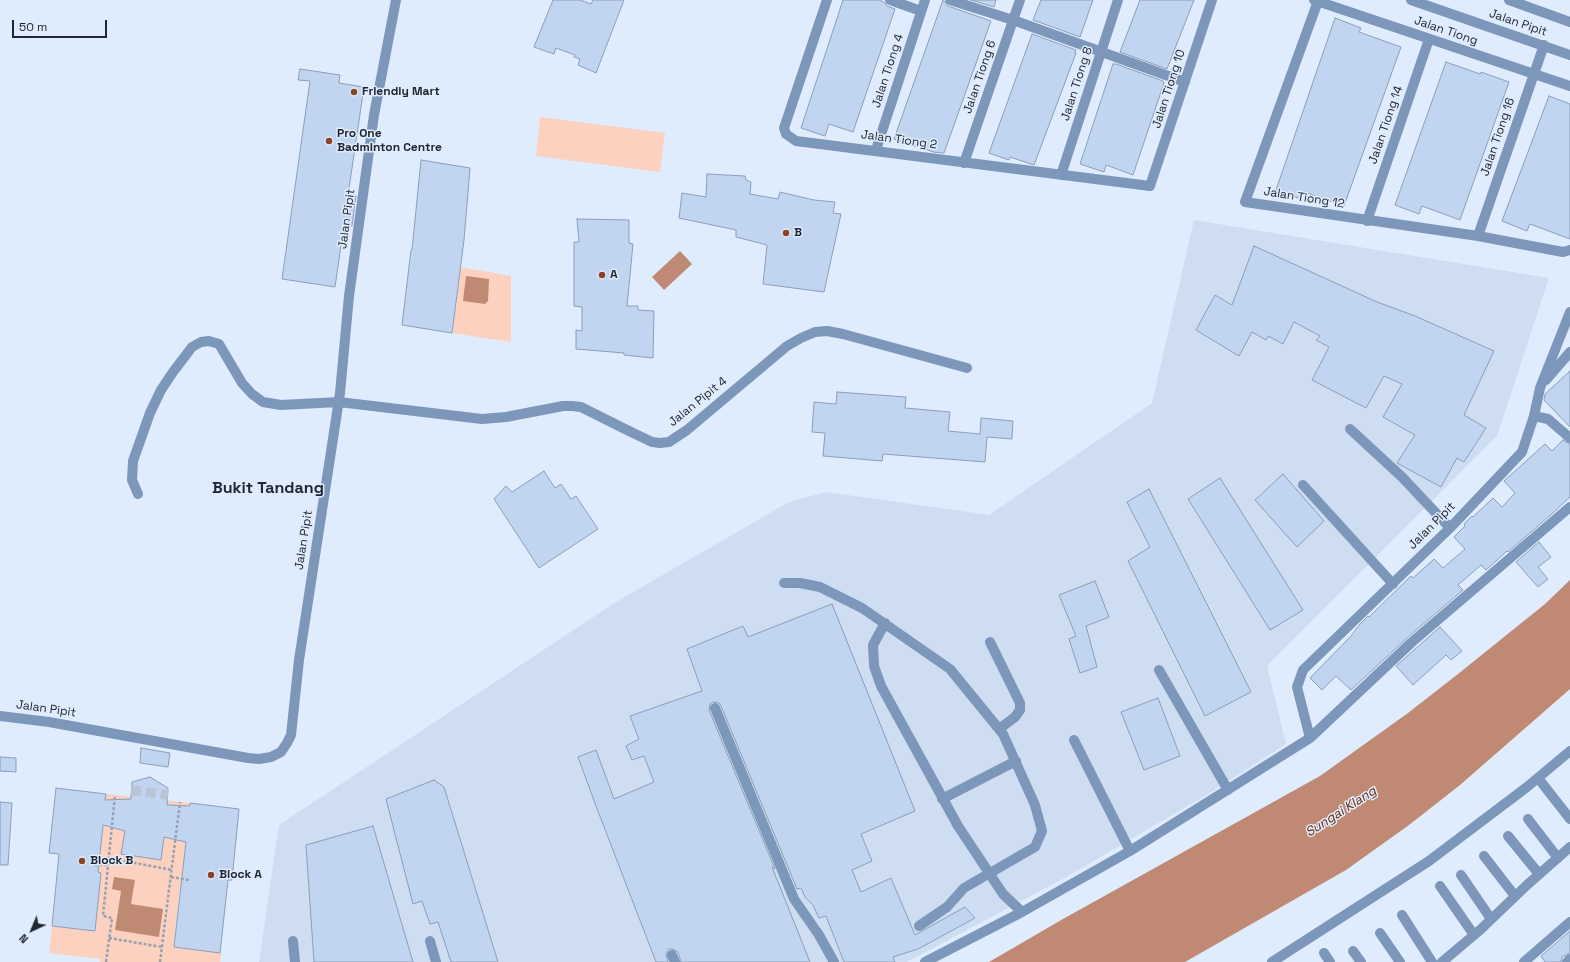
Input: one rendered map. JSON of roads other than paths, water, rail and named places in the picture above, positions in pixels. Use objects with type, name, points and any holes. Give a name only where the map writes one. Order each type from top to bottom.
[{"type":"street","name":"Jalan Pipit","points":[[0,716],[49,722],[259,759],[271,757],[281,752],[291,735],[299,660],[339,402],[349,296],[374,115],[396,0]]},
{"type":"street","name":"Jalan Tiong 2","points":[[827,0],[784,128],[786,134],[796,141],[1150,186]]},
{"type":"street","points":[[890,0],[921,12]]},
{"type":"street","name":"Jalan Tiong 4","points":[[876,150],[925,0]]},
{"type":"street","points":[[950,0],[1013,20],[1185,82]]},
{"type":"street","name":"Jalan Tiong 6","points":[[964,163],[1020,0]]},
{"type":"street","name":"Jalan Tiong 8","points":[[1061,175],[1118,0]]},
{"type":"street","name":"Jalan Tiong 10","points":[[1150,186],[1212,0]]},
{"type":"street","name":"Jalan Pipit","points":[[1411,0],[1570,55]]},
{"type":"street","points":[[1509,0],[1570,22]]},
{"type":"street","name":"Jalan Tiong","points":[[1316,1],[1533,75],[1570,86]]},
{"type":"street","name":"Jalan Tiong 12","points":[[1316,1],[1245,202],[1478,236],[1562,252],[1570,250]]},
{"type":"street","name":"Jalan Tiong 14","points":[[1367,220],[1429,39]]},
{"type":"street","name":"Jalan Tiong 16","points":[[1478,236],[1544,45]]},
{"type":"street","name":"Jalan Pipit","points":[[1310,738],[1297,687],[1303,670],[1450,528],[1522,452],[1534,416],[1540,388],[1570,312]]},
{"type":"street","name":"Jalan Pipit 4","points":[[138,494],[132,480],[133,461],[150,413],[161,390],[173,372],[192,347],[201,342],[209,341],[220,344],[242,383],[252,394],[264,402],[282,405],[339,402],[482,419],[500,418],[563,406],[572,406],[581,407],[646,439],[660,443],[669,442],[677,437],[787,346],[815,332],[828,331],[843,334],[967,368]]},
{"type":"street","points":[[1540,388],[1570,352]]},
{"type":"street","points":[[1534,416],[1548,419],[1570,438]]},
{"type":"street","points":[[1350,429],[1402,477],[1450,528]]},
{"type":"street","points":[[1303,486],[1393,584]]},
{"type":"street","points":[[924,962],[1022,912],[1130,851],[1310,738],[1412,642],[1570,507]]},
{"type":"street","points":[[784,583],[800,582],[820,587],[862,608],[950,669],[999,729],[1016,761],[1034,804],[1042,830],[1035,847],[964,888],[947,908],[919,926]]},
{"type":"street","points":[[884,623],[874,645],[874,666],[881,686],[958,826],[1003,894],[1022,912]]},
{"type":"street","points":[[990,642],[1020,703],[1020,710],[1016,717],[999,729]]},
{"type":"street","points":[[1159,670],[1228,790]]},
{"type":"street","points":[[715,708],[794,899],[819,935],[834,962]]},
{"type":"street","points":[[1074,740],[1130,851]]},
{"type":"street","points":[[1272,962],[1429,861],[1538,778],[1570,751]]},
{"type":"street","points":[[942,799],[1016,761]]},
{"type":"street","points":[[1538,778],[1570,819]]},
{"type":"street","points":[[1528,818],[1558,858]]},
{"type":"street","points":[[1508,836],[1539,874]]},
{"type":"street","points":[[1442,962],[1474,935],[1570,847]]},
{"type":"street","points":[[1484,856],[1515,896]]},
{"type":"street","points":[[1461,875],[1491,919]]},
{"type":"street","points":[[1440,886],[1474,935]]},
{"type":"street","points":[[1402,915],[1432,962]]},
{"type":"street","points":[[1526,961],[1570,922]]},
{"type":"street","points":[[1380,933],[1400,962]]},
{"type":"street","points":[[293,941],[295,962]]},
{"type":"street","points":[[430,941],[436,962]]},
{"type":"street","points":[[1354,951],[1361,962]]},
{"type":"street","points":[[1324,953],[1330,962]]},
{"type":"street","points":[[1567,962],[1570,959]]},
{"type":"water","points":[[680,251],[692,264],[664,290],[652,277]]},
{"type":"water","points":[[466,276],[489,279],[488,301],[485,304],[463,301]]},
{"type":"water","name":"Sungai Klang","points":[[1570,580],[1570,689],[1460,785],[1409,825],[1346,870],[1185,962],[989,962],[1063,919],[1320,776],[1408,713],[1458,674],[1545,604]]},
{"type":"water","points":[[114,877],[135,880],[131,904],[163,909],[159,937],[115,930],[121,891],[112,889]]},
{"type":"tunnel","points":[[131,790],[168,795]]},
{"type":"place","name":"Friendly Mart","points":[[354,92]]},
{"type":"place","name":"Pro One Badminton Centre","points":[[329,141]]},
{"type":"place","name":"B","points":[[786,233]]},
{"type":"place","name":"A","points":[[602,275]]},
{"type":"place","name":"Block B","points":[[82,861]]},
{"type":"place","name":"Block A","points":[[211,875]]},
{"type":"district","name":"Bukit Tandang","points":[[268,489]]}]
